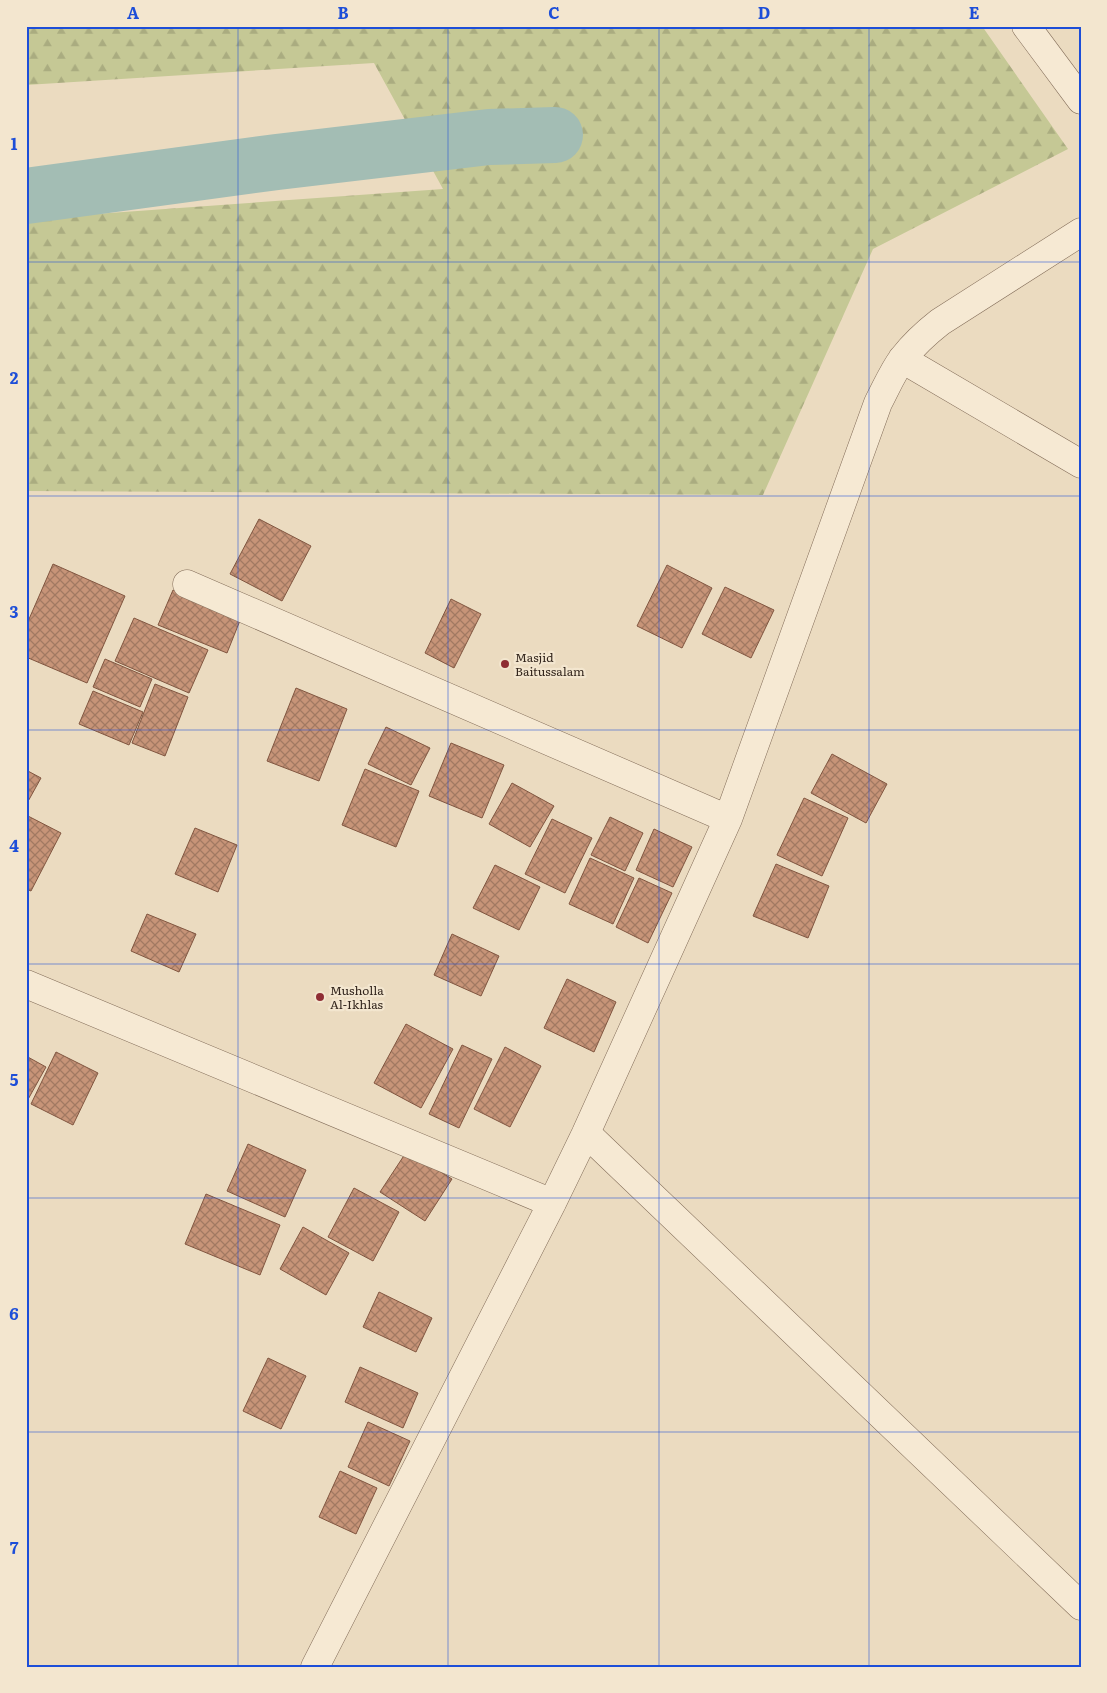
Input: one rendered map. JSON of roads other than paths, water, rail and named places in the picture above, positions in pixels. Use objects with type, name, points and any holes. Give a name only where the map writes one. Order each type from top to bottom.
[{"type":"street","points":[[1026,26],[1081,100]]},
{"type":"street","points":[[315,1667],[552,1203],[586,1133],[728,819],[878,403],[902,359],[919,339],[940,322],[1081,232]]},
{"type":"street","points":[[902,359],[1081,464]]},
{"type":"street","points":[[187,584],[728,819]]},
{"type":"street","points":[[26,984],[552,1203]]},
{"type":"street","points":[[586,1133],[1081,1606]]},
{"type":"waterway","points":[[26,196],[277,162],[489,137],[555,135]]},
{"type":"place","name":"Masjid Baitussalam","points":[[505,664]]},
{"type":"place","name":"Musholla Al-Ikhlas","points":[[320,997]]}]
